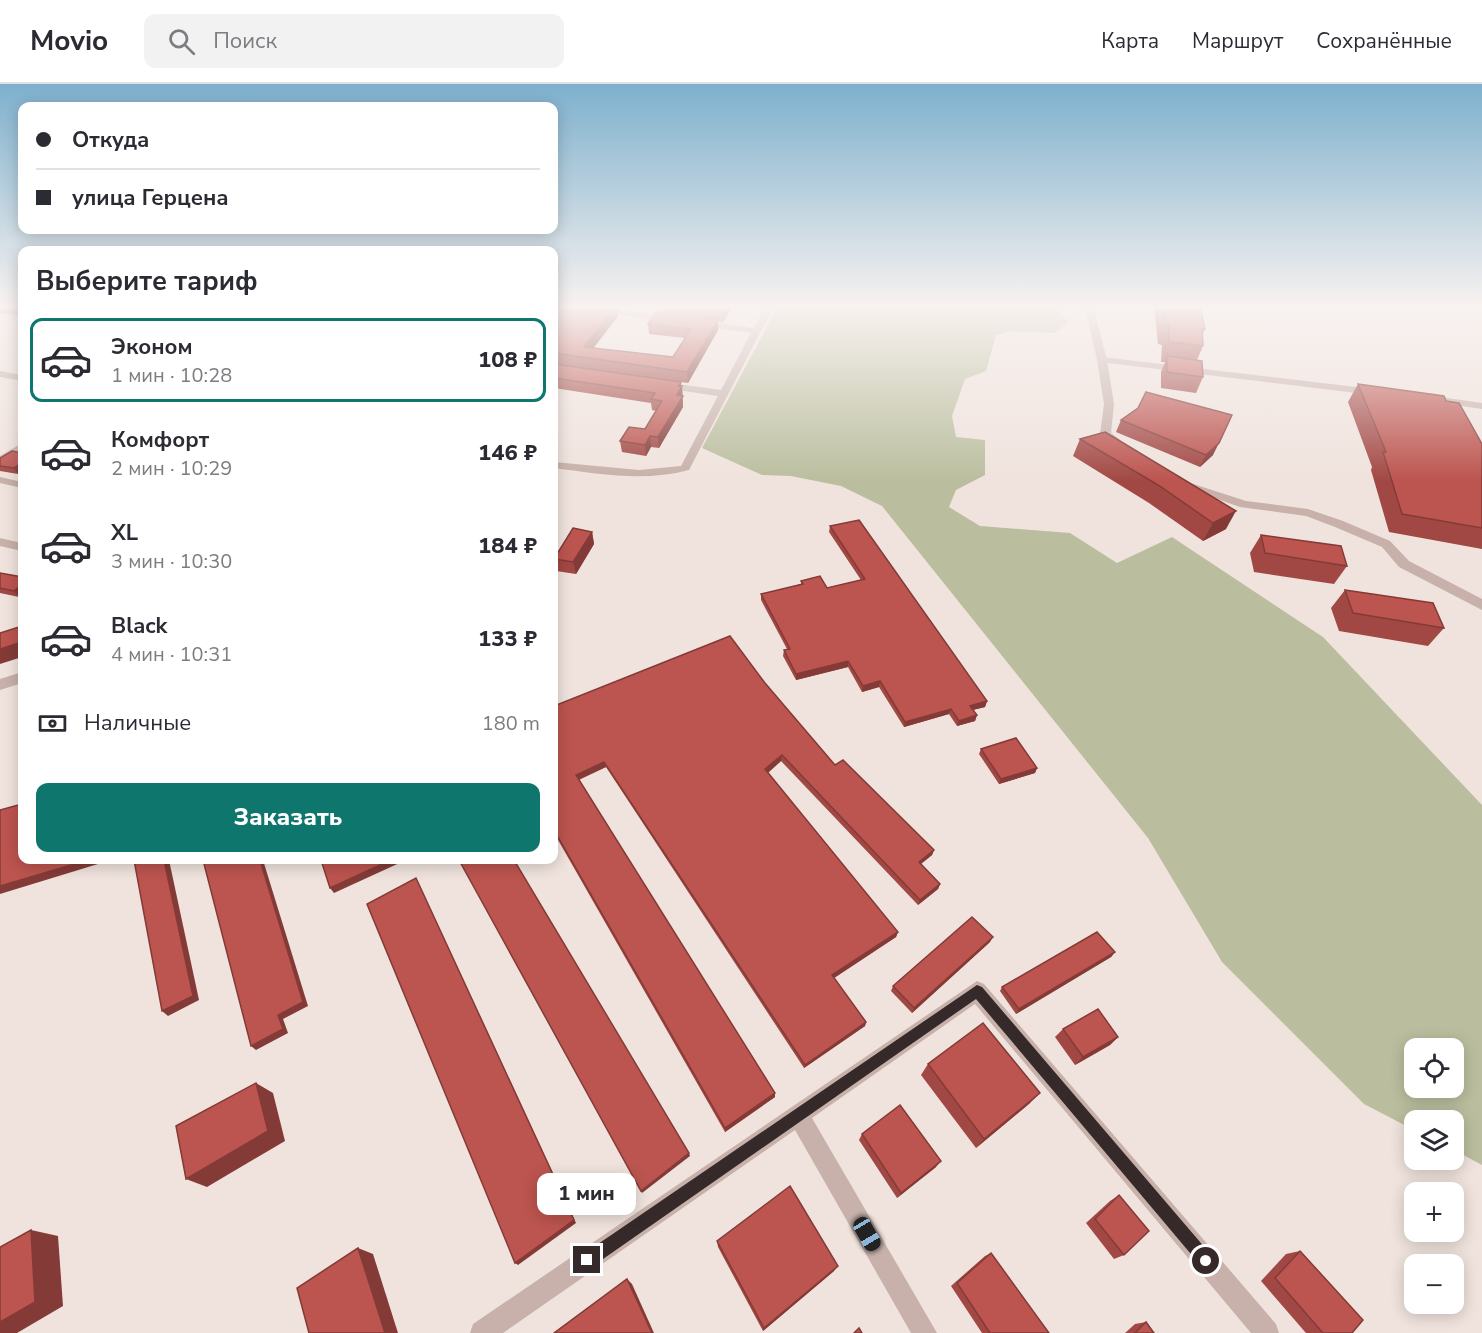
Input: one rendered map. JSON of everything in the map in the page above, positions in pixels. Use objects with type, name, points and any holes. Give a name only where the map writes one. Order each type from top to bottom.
[{"type":"street","points":[[558,465],[646,473],[671,473],[685,468],[740,364]]},
{"type":"street","points":[[1103,364],[1109,404],[1105,434],[1129,452]]},
{"type":"street","points":[[1138,364],[1389,394]]},
{"type":"street","points":[[0,374],[18,377]]},
{"type":"street","points":[[647,382],[724,394]]},
{"type":"street","points":[[1412,396],[1482,406]]},
{"type":"street","points":[[0,460],[18,449]]},
{"type":"street","points":[[0,480],[18,484]]},
{"type":"street","points":[[1174,481],[1244,504],[1308,513],[1339,524],[1386,544],[1404,564],[1482,605]]},
{"type":"street","points":[[0,542],[18,546]]},
{"type":"street","points":[[0,685],[18,678]]},
{"type":"street","points":[[482,1333],[977,991],[1267,1333]]},
{"type":"street","points":[[798,1115],[925,1333]]},
{"type":"green space","points":[[747,364],[988,364],[986,371],[965,379],[952,416],[956,437],[985,440],[985,475],[956,490],[949,507],[980,526],[1070,533],[1117,563],[1172,537],[1323,637],[1482,805],[1482,1165],[1464,1155],[1464,1110],[1404,1110],[1404,1125],[1364,1104],[1222,962],[1148,838],[882,506],[841,486],[791,476],[762,475],[702,448]]},
{"type":"building","points":[[633,364],[692,364],[687,372]]},
{"type":"building","points":[[1167,364],[1202,364],[1203,377],[1167,372]]},
{"type":"building","points":[[558,365],[681,382],[679,386],[682,386],[677,395],[683,396],[658,437],[650,436],[645,445],[620,441],[629,427],[645,429],[662,401],[651,399],[655,393],[558,379]]},
{"type":"building","points":[[1358,384],[1444,396],[1446,401],[1459,403],[1482,444],[1482,528],[1402,514],[1383,452],[1386,452]]},
{"type":"building","points":[[1146,392],[1232,415],[1219,443],[1206,455],[1121,420],[1138,408]]},
{"type":"building","points":[[1105,432],[1236,511],[1213,523],[1158,485],[1080,439]]},
{"type":"building","points":[[12,451],[18,452],[18,465],[14,468],[0,466],[0,458]]},
{"type":"building","points":[[859,520],[987,701],[970,706],[977,715],[959,721],[951,709],[905,722],[880,681],[863,686],[848,661],[796,674],[784,650],[790,649],[761,594],[803,584],[801,581],[820,576],[827,588],[865,579],[830,526]]},
{"type":"building","points":[[573,528],[592,532],[573,562],[558,560],[558,552]]},
{"type":"building","points":[[1261,535],[1341,546],[1347,566],[1265,553]]},
{"type":"building","points":[[0,573],[18,576],[18,588],[14,591],[0,588]]},
{"type":"building","points":[[1345,590],[1433,603],[1444,628],[1353,613]]},
{"type":"building","points":[[18,627],[18,643],[0,649],[0,633]]},
{"type":"building","points":[[730,636],[765,683],[835,765],[843,760],[934,850],[919,862],[940,884],[920,900],[782,755],[765,769],[898,932],[832,975],[866,1022],[805,1065],[604,762],[576,775],[775,1093],[725,1128],[558,837],[558,704]]},
{"type":"building","points":[[1016,738],[1037,768],[1001,779],[981,749]]},
{"type":"building","points":[[18,805],[18,864],[74,864],[0,886],[0,810]]},
{"type":"building","points":[[135,864],[165,864],[193,996],[162,1011]]},
{"type":"building","points":[[204,864],[261,864],[303,1002],[278,1015],[283,1029],[251,1046]]},
{"type":"building","points":[[322,864],[382,864],[330,888]]},
{"type":"building","points":[[461,864],[516,864],[689,1153],[641,1191]]},
{"type":"building","points":[[416,878],[574,1220],[515,1263],[367,904]]},
{"type":"building","points":[[972,917],[993,937],[914,1008],[893,986]]},
{"type":"building","points":[[1097,932],[1115,952],[1019,1009],[1002,987]]},
{"type":"building","points":[[1098,1009],[1118,1037],[1083,1057],[1063,1029]]},
{"type":"building","points":[[983,1023],[1040,1093],[984,1139],[928,1064]]},
{"type":"building","points":[[256,1083],[268,1131],[186,1179],[176,1126]]},
{"type":"building","points":[[900,1105],[941,1161],[901,1193],[862,1134]]},
{"type":"building","points":[[790,1186],[838,1266],[764,1328],[717,1241]]},
{"type":"building","points":[[1119,1195],[1149,1231],[1124,1255],[1095,1219]]},
{"type":"building","points":[[31,1230],[35,1302],[0,1322],[0,1247]]},
{"type":"building","points":[[358,1248],[385,1333],[309,1333],[297,1288]]},
{"type":"building","points":[[1300,1251],[1363,1320],[1352,1333],[1323,1333],[1275,1278]]},
{"type":"building","points":[[991,1253],[1049,1333],[990,1333],[957,1283]]},
{"type":"building","points":[[627,1279],[652,1333],[554,1333]]},
{"type":"building","points":[[1146,1322],[1154,1333],[1135,1333]]},
{"type":"route","points":[[587,1260],[977,991],[1206,1261]]}]
